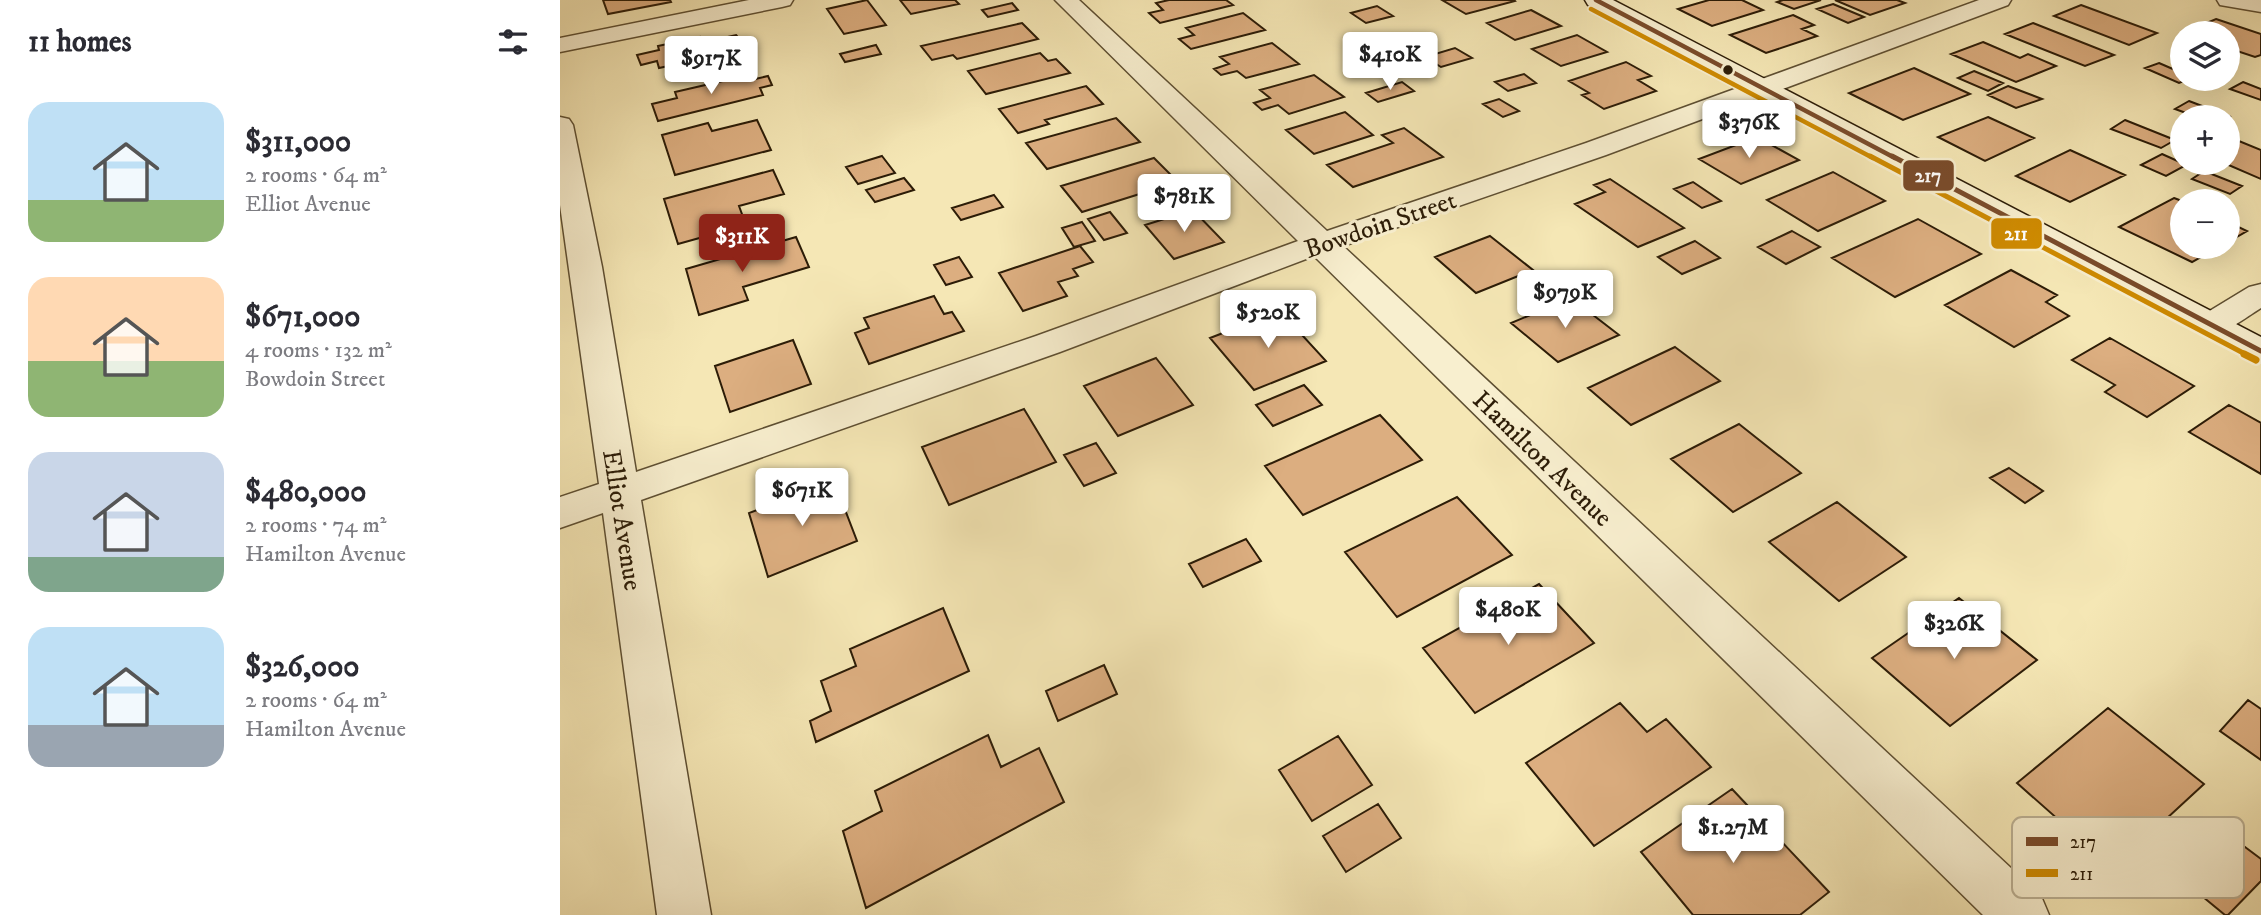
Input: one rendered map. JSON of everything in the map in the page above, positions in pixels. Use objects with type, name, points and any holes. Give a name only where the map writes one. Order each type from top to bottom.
[{"type":"street","points":[[560,45],[782,0]]},
{"type":"street","name":"Hamilton Avenue","points":[[1066,0],[2022,915]]},
{"type":"street","points":[[1596,0],[2261,351]]},
{"type":"street","name":"Bowdoin Street","points":[[560,513],[1048,344],[1319,244],[1596,149],[2000,0]]},
{"type":"street","points":[[2228,0],[2261,5]]},
{"type":"street","name":"Elliot Avenue","points":[[560,125],[586,267],[684,915]]},
{"type":"street","points":[[2210,325],[2261,294]]},
{"type":"building","points":[[603,0],[670,0],[671,2],[608,14]]},
{"type":"building","points":[[867,0],[886,25],[844,34],[827,9]]},
{"type":"building","points":[[900,0],[955,0],[959,4],[911,14]]},
{"type":"building","points":[[1169,0],[1226,0],[1233,5],[1160,23],[1149,13],[1163,10],[1156,3]]},
{"type":"building","points":[[1442,0],[1514,0],[1515,1],[1466,14]]},
{"type":"building","points":[[1709,0],[1742,0],[1763,10],[1712,26],[1678,9]]},
{"type":"building","points":[[1821,0],[1794,9],[1777,2]]},
{"type":"building","points":[[1835,0],[1897,0],[1905,3],[1870,15]]},
{"type":"building","points":[[1012,3],[1018,10],[988,17],[982,10]]},
{"type":"building","points":[[1833,4],[1864,17],[1848,23],[1817,9]]},
{"type":"building","points":[[2081,5],[2157,33],[2129,45],[2054,16]]},
{"type":"building","points":[[1377,6],[1393,16],[1366,23],[1351,13]]},
{"type":"building","points":[[1531,10],[1561,26],[1515,40],[1487,23]]},
{"type":"building","points":[[1243,13],[1265,30],[1191,49],[1179,39],[1194,35],[1186,28]]},
{"type":"building","points":[[1793,15],[1814,25],[1802,29],[1817,36],[1766,53],[1730,35]]},
{"type":"building","points":[[1022,23],[1038,39],[957,59],[953,55],[932,60],[921,46]]},
{"type":"building","points":[[2033,23],[2114,55],[2085,66],[2005,34]]},
{"type":"building","points":[[2240,27],[2261,34],[2261,55],[2255,57],[2240,52]]},
{"type":"building","points":[[736,35],[746,47],[739,49],[744,55],[723,61],[710,41]]},
{"type":"building","points":[[1577,35],[1607,52],[1561,66],[1532,49]]},
{"type":"building","points":[[700,37],[706,49],[676,56],[678,64],[659,68],[657,61],[641,65],[637,55],[659,50],[658,46]]},
{"type":"building","points":[[1983,42],[2020,58],[2028,54],[2056,66],[2016,82],[1951,54]]},
{"type":"building","points":[[1272,43],[1299,64],[1246,78],[1237,71],[1221,75],[1214,69],[1229,64],[1220,57]]},
{"type":"building","points":[[876,45],[881,54],[845,62],[840,54]]},
{"type":"building","points":[[1455,48],[1472,58],[1441,67],[1425,57]]},
{"type":"building","points":[[1040,53],[1048,61],[1056,59],[1070,73],[986,94],[968,71]]},
{"type":"building","points":[[1626,62],[1651,76],[1638,80],[1656,91],[1604,109],[1582,95],[1589,93],[1569,81]]},
{"type":"building","points":[[2159,63],[2170,68],[2170,79],[2145,68]]},
{"type":"building","points":[[1914,68],[1970,94],[1903,120],[1849,93]]},
{"type":"building","points":[[1974,71],[2003,83],[1988,91],[1958,78]]},
{"type":"building","points":[[753,74],[755,79],[768,76],[772,85],[760,88],[763,95],[658,121],[652,104],[677,98],[675,92]]},
{"type":"building","points":[[1524,74],[1536,83],[1508,91],[1495,82]]},
{"type":"building","points":[[1314,75],[1344,97],[1289,114],[1278,105],[1262,110],[1254,103],[1270,98],[1260,90]]},
{"type":"building","points":[[1402,82],[1414,91],[1378,102],[1366,93]]},
{"type":"building","points":[[2243,82],[2261,89],[2261,100],[2236,91],[2240,91],[2240,84]]},
{"type":"building","points":[[1086,86],[1103,104],[1045,120],[1049,124],[1018,133],[999,109]]},
{"type":"building","points":[[2008,86],[2042,99],[2016,108],[1988,95]]},
{"type":"building","points":[[1499,99],[1519,111],[1503,117],[1483,104]]},
{"type":"building","points":[[2189,101],[2200,105],[2182,105]]},
{"type":"building","points":[[1345,112],[1373,135],[1314,154],[1286,130]]},
{"type":"building","points":[[1988,117],[2034,138],[1985,161],[1938,137]]},
{"type":"building","points":[[1116,118],[1140,142],[1047,169],[1026,143]]},
{"type":"building","points":[[757,120],[771,150],[675,175],[662,135],[708,123],[712,131]]},
{"type":"building","points":[[2125,120],[2170,138],[2170,143],[2161,148],[2111,129]]},
{"type":"building","points":[[1404,128],[1443,157],[1353,187],[1327,165],[1393,143],[1382,135]]},
{"type":"building","points":[[1757,137],[1799,160],[1741,184],[1699,159]]},
{"type":"building","points":[[2240,141],[2261,150],[2261,179],[2240,170]]},
{"type":"building","points":[[2070,150],[2125,175],[2070,202],[2016,176]]},
{"type":"building","points":[[2162,154],[2170,158],[2170,174],[2166,176],[2141,165]]},
{"type":"building","points":[[882,156],[895,173],[858,184],[846,167]]},
{"type":"building","points":[[1154,158],[1178,182],[1082,212],[1061,186]]},
{"type":"building","points":[[773,170],[784,194],[739,206],[746,225],[678,244],[664,199]]},
{"type":"building","points":[[1833,172],[1885,201],[1818,231],[1767,200]]},
{"type":"building","points":[[2198,175],[2214,175],[2242,186],[2238,189],[2217,189],[2192,179]]},
{"type":"building","points":[[904,178],[914,190],[875,202],[866,190]]},
{"type":"building","points":[[1610,179],[1684,228],[1638,247],[1575,204],[1605,192],[1594,185]]},
{"type":"building","points":[[1693,182],[1721,201],[1702,208],[1674,189]]},
{"type":"building","points":[[994,195],[1003,207],[961,220],[952,208]]},
{"type":"building","points":[[2170,200],[2170,251],[2119,227]]},
{"type":"building","points":[[1193,210],[1224,242],[1174,259],[1145,225]]},
{"type":"building","points":[[1110,212],[1127,233],[1104,240],[1088,219]]},
{"type":"building","points":[[1918,219],[1981,254],[1895,297],[1832,258]]},
{"type":"building","points":[[1082,222],[1095,241],[1074,247],[1062,228]]},
{"type":"building","points":[[1792,231],[1820,247],[1786,264],[1758,247]]},
{"type":"building","points":[[1490,236],[1533,270],[1476,293],[1435,257]]},
{"type":"building","points":[[796,237],[809,267],[743,287],[748,300],[699,315],[686,269]]},
{"type":"building","points":[[1695,241],[1720,258],[1682,274],[1658,257]]},
{"type":"building","points":[[1080,246],[1093,262],[1073,269],[1078,276],[1058,282],[1067,296],[1023,311],[999,273]]},
{"type":"building","points":[[959,257],[972,277],[946,285],[934,265]]},
{"type":"building","points":[[2011,270],[2057,295],[2046,302],[2069,316],[2014,347],[1945,305]]},
{"type":"building","points":[[934,296],[944,314],[952,312],[964,331],[869,364],[855,333],[869,328],[864,318]]},
{"type":"building","points":[[1571,298],[1619,335],[1558,362],[1511,323]]},
{"type":"building","points":[[1280,311],[1326,361],[1254,390],[1210,338]]},
{"type":"building","points":[[2110,338],[2194,386],[2147,417],[2105,392],[2115,385],[2072,360]]},
{"type":"building","points":[[793,340],[811,384],[730,412],[715,366]]},
{"type":"building","points":[[1675,347],[1720,381],[1631,425],[1588,388]]},
{"type":"building","points":[[1156,358],[1193,405],[1118,436],[1084,386]]},
{"type":"building","points":[[1304,385],[1322,405],[1273,426],[1256,405]]},
{"type":"building","points":[[2229,405],[2261,423],[2261,474],[2189,432]]},
{"type":"building","points":[[1024,409],[1056,462],[949,505],[922,447]]},
{"type":"building","points":[[1380,415],[1422,460],[1303,515],[1265,466]]},
{"type":"building","points":[[1739,424],[1801,473],[1733,512],[1671,459]]},
{"type":"building","points":[[1096,443],[1116,473],[1084,486],[1064,455]]},
{"type":"building","points":[[2009,468],[2043,491],[2025,503],[1990,478]]},
{"type":"building","points":[[834,481],[857,541],[768,577],[749,513]]},
{"type":"building","points":[[1457,497],[1512,555],[1397,617],[1345,552]]},
{"type":"building","points":[[1837,502],[1906,557],[1839,601],[1769,542]]},
{"type":"building","points":[[1246,539],[1261,561],[1203,587],[1189,564]]},
{"type":"building","points":[[1539,584],[1594,643],[1475,713],[1423,648]]},
{"type":"building","points":[[1959,598],[2037,660],[1950,726],[1872,658]]},
{"type":"building","points":[[943,608],[969,671],[816,742],[810,721],[831,711],[821,681],[856,666],[850,649]]},
{"type":"building","points":[[1104,665],[1117,694],[1058,721],[1046,691]]},
{"type":"building","points":[[2248,700],[2261,709],[2261,760],[2220,731]]},
{"type":"building","points":[[1620,703],[1647,732],[1666,719],[1711,767],[1594,846],[1526,763]]},
{"type":"building","points":[[2108,708],[2204,784],[2168,817],[2055,817],[2017,783]]},
{"type":"building","points":[[988,735],[1001,767],[1039,748],[1064,802],[866,908],[843,831],[882,811],[875,791]]},
{"type":"building","points":[[1338,736],[1372,785],[1312,821],[1279,770]]},
{"type":"building","points":[[1732,789],[1829,892],[1800,915],[1693,915],[1641,852]]},
{"type":"building","points":[[1378,804],[1401,838],[1346,872],[1323,836]]},
{"type":"building","points":[[2244,846],[2261,859],[2261,881],[2228,915],[2204,898],[2244,898]]},
{"type":"transit line","name":"217","points":[[1596,0],[2261,351]]},
{"type":"transit line","name":"211","points":[[1591,9],[2256,360]]}]
